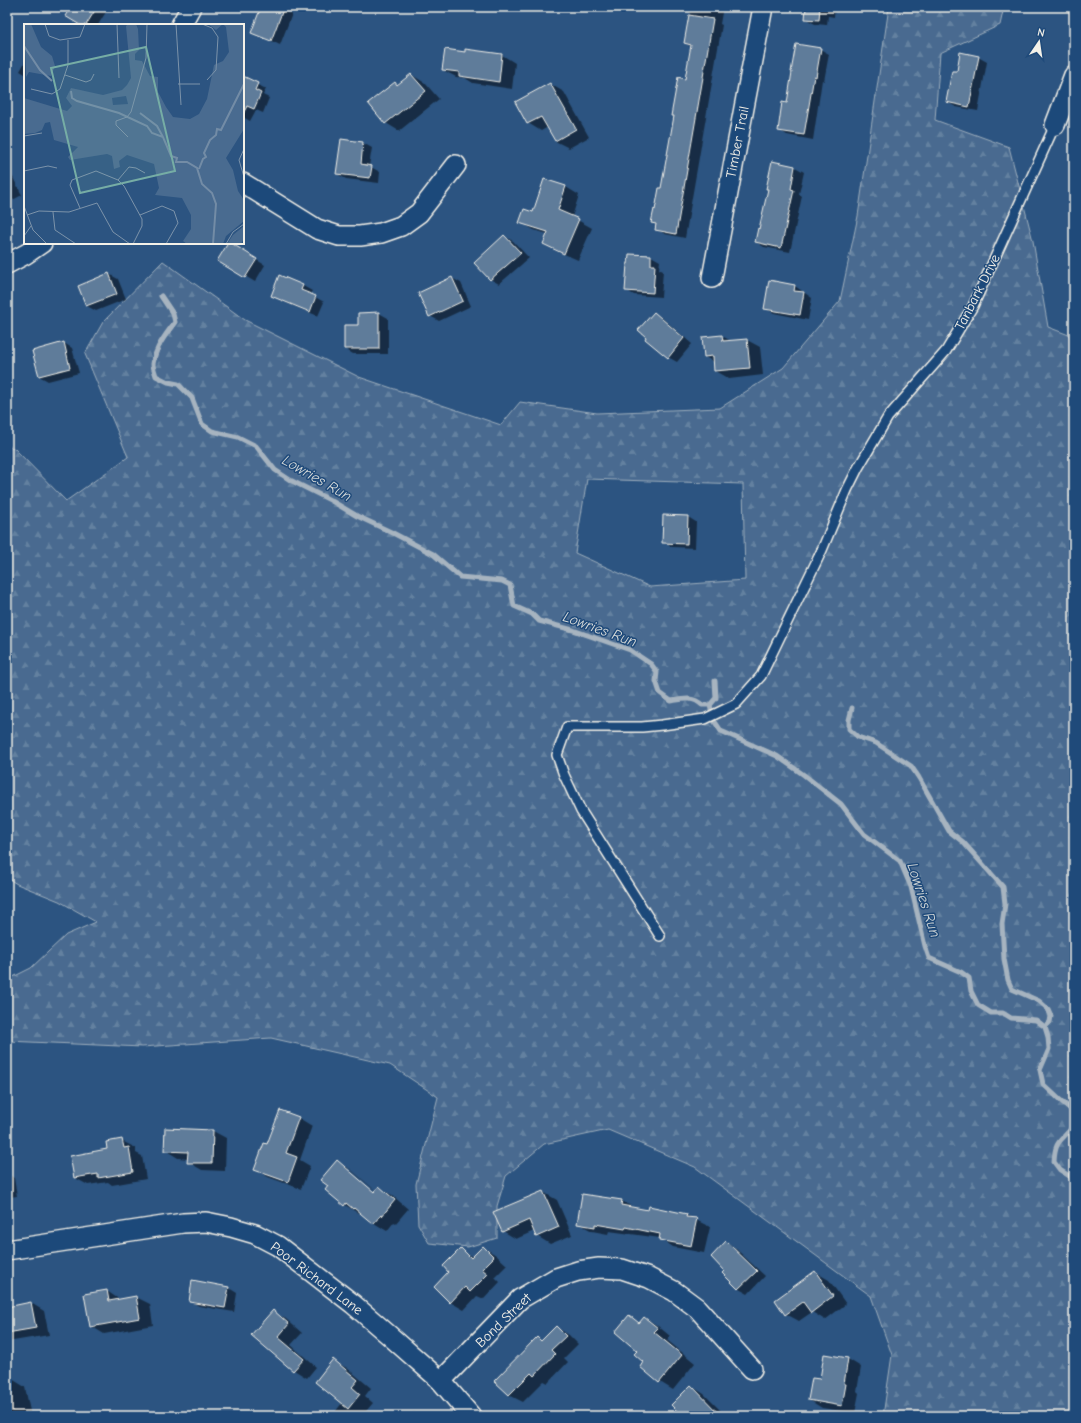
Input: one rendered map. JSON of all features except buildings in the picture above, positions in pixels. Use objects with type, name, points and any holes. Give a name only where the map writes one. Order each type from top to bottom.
[{"type":"street","points":[[182,24],[191,7]]},
{"type":"street","name":"Timber Trail","points":[[712,278],[763,7]]},
{"type":"street","name":"Tanbark Drive","points":[[1055,124],[1074,75]]},
{"type":"street","points":[[244,184],[317,229],[339,236],[360,236],[381,233],[401,226],[419,213],[456,165]]},
{"type":"street","points":[[7,264],[41,244]]},
{"type":"street","name":"Poor Richard Lane","points":[[7,1250],[183,1223],[206,1222],[255,1234],[278,1246],[353,1304],[441,1382],[471,1416]]},
{"type":"street","name":"Bond Street","points":[[441,1382],[520,1299],[556,1278],[578,1271],[599,1268],[622,1269],[649,1278],[674,1290],[697,1308],[752,1369]]},
{"type":"lane","name":"Tanbark Drive","points":[[660,936],[580,811],[557,755],[567,727],[662,725],[704,719],[736,704],[761,676],[822,550],[847,490],[858,468],[888,417],[946,351],[973,306],[1055,124]]},
{"type":"green space","points":[[889,7],[1004,7],[1000,25],[940,53],[935,120],[1009,147],[1033,241],[1048,327],[1074,337],[1074,1416],[883,1416],[892,1355],[871,1296],[695,1167],[608,1130],[544,1144],[506,1176],[497,1206],[497,1238],[468,1247],[429,1243],[418,1224],[416,1184],[438,1097],[390,1065],[271,1038],[142,1047],[7,1041],[7,980],[31,968],[66,935],[96,922],[59,901],[17,884],[7,878],[7,445],[15,449],[66,501],[128,457],[85,354],[103,322],[163,261],[245,320],[359,377],[501,425],[520,402],[597,413],[720,408],[783,368],[840,301],[858,216]],"holes":[[[587,479],[743,484],[745,580],[650,587],[575,553]]]},
{"type":"waterway","name":"Lowries Run","points":[[161,296],[173,314],[175,322],[156,352],[153,364],[156,376],[168,382],[178,384],[192,398],[202,424],[212,431],[238,437],[256,446],[275,470],[290,480],[433,554],[460,577],[502,581],[510,585],[514,606],[532,614],[539,621],[573,630],[630,650],[651,664],[657,672],[656,681],[660,693],[671,701],[691,699],[702,705],[710,705]]},
{"type":"waterway","points":[[710,705],[716,698],[715,681]]},
{"type":"waterway","name":"Lowries Run","points":[[710,705],[713,719],[721,731],[777,756],[804,775],[841,804],[864,834],[900,861],[911,887],[929,958],[961,972],[969,978],[971,991],[978,1005],[991,1013],[1003,1013],[1011,1018],[1036,1020],[1045,1027],[1049,1049],[1040,1070],[1043,1084],[1074,1113]]},
{"type":"waterway","points":[[852,708],[849,720],[849,729],[858,737],[876,743],[911,766],[949,831],[963,842],[1003,887],[1005,904],[1002,924],[1004,959],[1008,980],[1012,989],[1039,1001],[1048,1009],[1051,1016],[1050,1022],[1045,1027]]},
{"type":"waterway","name":"Lowries Run","points":[[1074,1125],[1058,1144],[1054,1162],[1060,1170],[1074,1179]]}]
